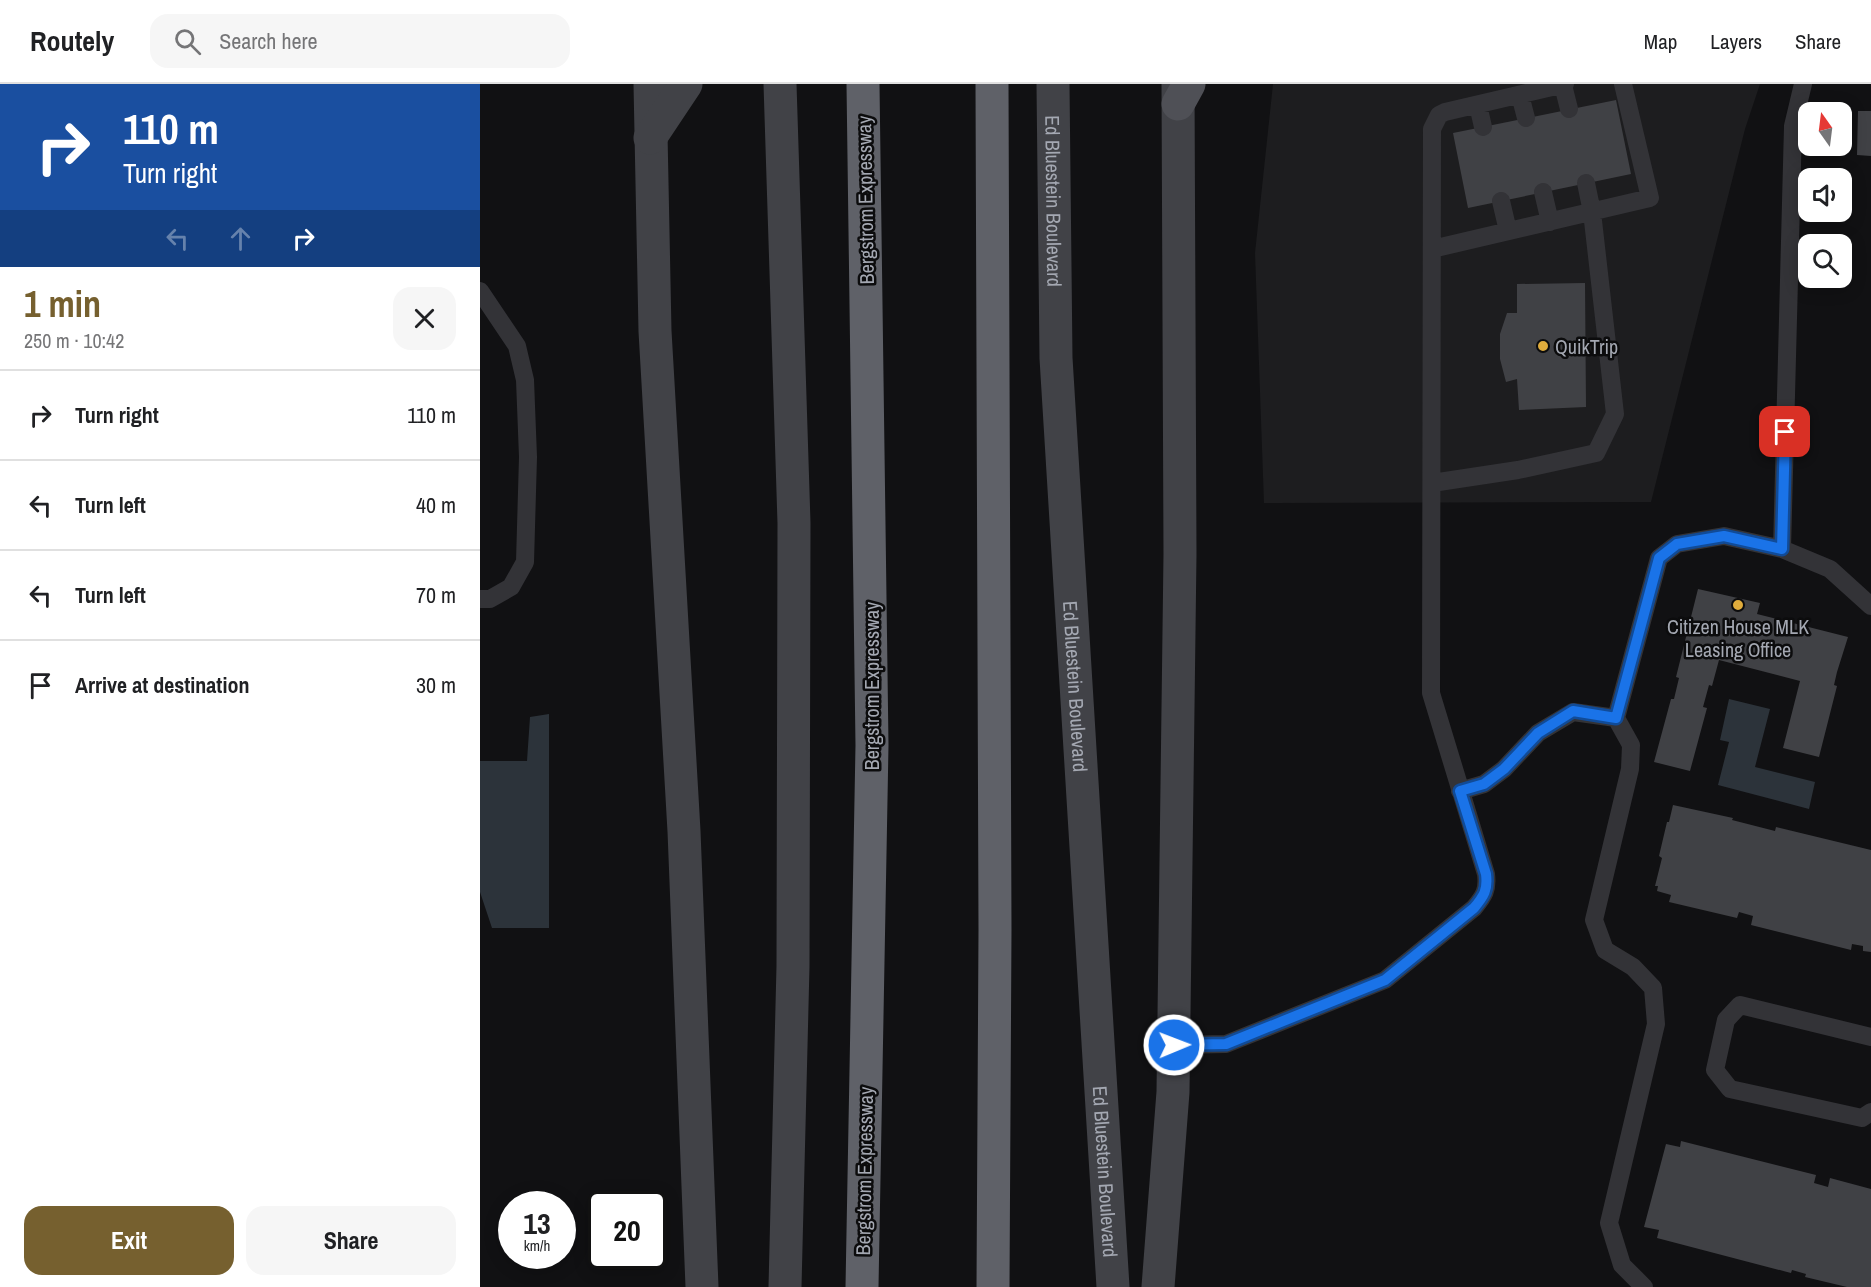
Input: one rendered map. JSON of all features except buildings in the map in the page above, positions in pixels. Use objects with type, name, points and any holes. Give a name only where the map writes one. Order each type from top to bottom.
[{"type":"highway","name":"Bergstrom Expressway","points":[[862,1287],[872,745],[863,84]]},
{"type":"highway","points":[[993,84],[995,907],[993,1287]]},
{"type":"main road","points":[[650,84],[655,331],[684,831],[702,1287]]},
{"type":"main road","points":[[651,138],[687,84]]},
{"type":"main road","points":[[780,84],[794,524],[793,966],[785,1287]]},
{"type":"main road","name":"Ed Bluestein Boulevard","points":[[1053,84],[1056,358],[1113,1287]]},
{"type":"main road","points":[[1158,1287],[1173,1092],[1174,1045],[1180,554],[1176,89]]},
{"type":"lane","points":[[1174,1045],[1226,1044],[1385,980],[1474,908],[1485,895],[1486,874],[1431,693],[1432,129],[1439,116],[1445,112],[1564,84],[1569,109]]},
{"type":"lane","points":[[1432,249],[1650,198],[1623,84]]},
{"type":"lane","points":[[1782,549],[1793,126],[1803,84]]},
{"type":"lane","points":[[1520,95],[1526,118]]},
{"type":"lane","points":[[1478,105],[1483,127]]},
{"type":"lane","points":[[1432,483],[1518,470],[1596,453],[1615,414],[1593,212],[1586,183]]},
{"type":"lane","points":[[1543,192],[1550,222]]},
{"type":"lane","points":[[1501,201],[1508,231]]},
{"type":"lane","points":[[480,291],[517,346],[525,381],[528,457],[525,562],[511,587],[490,599],[480,599]]},
{"type":"lane","points":[[1644,1287],[1622,1265],[1609,1223],[1656,1024],[1653,988],[1633,967],[1605,950],[1594,920],[1630,769],[1631,745],[1616,718],[1659,558],[1677,544],[1724,536],[1782,549],[1830,569],[1871,606]]},
{"type":"lane","points":[[1460,791],[1484,784],[1504,769],[1538,733],[1573,711],[1616,718]]},
{"type":"lane","points":[[1871,1037],[1740,1005],[1726,1020],[1715,1070],[1730,1089],[1862,1118],[1871,1112]]},
{"type":"shaded area","points":[[1273,84],[1760,84],[1745,129],[1651,502],[1264,503],[1255,253]]},
{"type":"shaded area","points":[[1729,699],[1770,709],[1755,767],[1815,782],[1809,809],[1718,785],[1729,742],[1720,740]]},
{"type":"shaded area","points":[[549,714],[549,928],[492,928],[480,892],[480,761],[527,761],[530,717]]},
{"type":"place","name":"QuikTrip","points":[[1543,346]]},
{"type":"place","name":"Citizen House MLK Leasing Office","points":[[1738,605]]},
{"type":"route","points":[[1174,1045],[1226,1044],[1385,980],[1474,908],[1485,895],[1486,874],[1460,791],[1484,784],[1504,769],[1538,733],[1573,711],[1616,718],[1659,558],[1677,544],[1724,536],[1782,549],[1785,432]]}]
